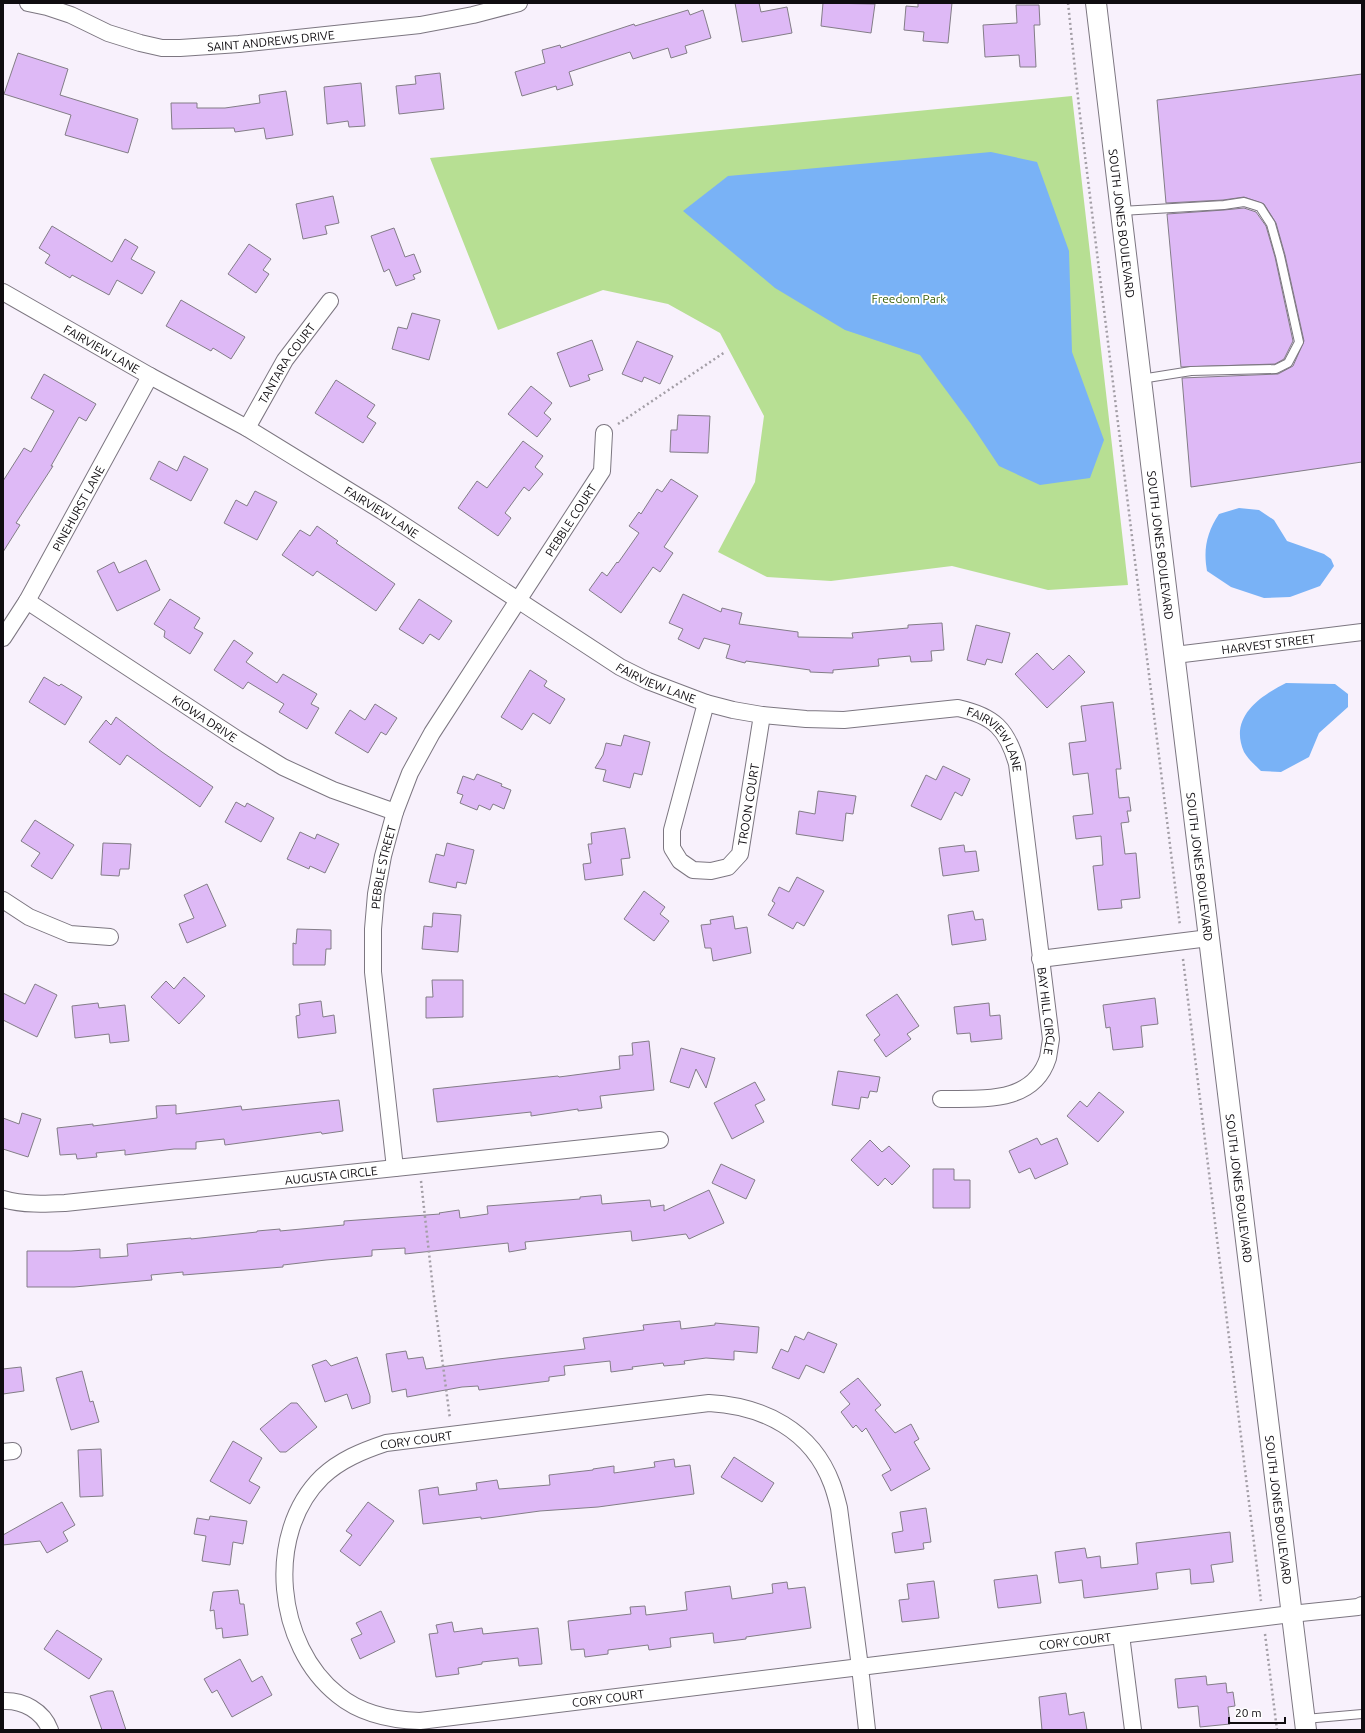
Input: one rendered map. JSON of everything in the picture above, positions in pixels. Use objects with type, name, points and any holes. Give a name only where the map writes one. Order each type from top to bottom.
[{"type":"street","name":"SAINT ANDREWS DRIVE","points":[[28,3],[47,7],[71,15],[108,33],[140,43],[162,48],[180,48],[239,44],[420,25],[473,15],[519,3]]},
{"type":"street","name":"SOUTH JONES BOULEVARD","points":[[1096,3],[1305,1725]]},
{"type":"street","name":"FAIRVIEW LANE","points":[[3,292],[150,376],[247,428],[382,511],[620,667],[648,681],[706,703],[762,715],[806,719],[844,720],[958,708],[976,712],[992,721],[1004,733],[1013,748],[1017,764],[1040,959]]},
{"type":"street","name":"TANTARA COURT","points":[[247,428],[285,360],[330,301]]},
{"type":"street","name":"PINEHURST LANE","points":[[3,638],[27,601],[150,376]]},
{"type":"street","name":"PEBBLE COURT","points":[[518,600],[602,471],[604,433]]},
{"type":"street","name":"PEBBLE STREET","points":[[395,1168],[374,988],[373,943],[376,894],[383,856],[395,812],[410,773],[432,733],[518,600]]},
{"type":"street","name":"KIOWA DRIVE","points":[[27,601],[236,739],[283,767],[332,790],[395,812]]},
{"type":"street","name":"HARVEST STREET","points":[[1175,655],[1362,632]]},
{"type":"street","name":"TROON COURT","points":[[706,703],[672,830],[672,848],[680,861],[693,870],[711,871],[728,867],[740,854],[762,715]]},
{"type":"street","points":[[3,900],[29,917],[70,934],[110,937]]},
{"type":"street","points":[[1040,959],[1182,943],[1209,938]]},
{"type":"street","name":"BAY HILL CIRCLE","points":[[941,1099],[1000,1098],[1016,1093],[1030,1086],[1040,1073],[1047,1058],[1051,1039],[1040,959]]},
{"type":"street","name":"AUGUSTA CIRCLE","points":[[3,1199],[18,1203],[65,1203],[660,1140]]},
{"type":"street","name":"CORY COURT","points":[[860,1668],[839,1508],[832,1484],[820,1461],[807,1444],[790,1429],[772,1418],[752,1409],[731,1404],[709,1403],[386,1443],[365,1450],[342,1461],[322,1477],[308,1494],[296,1516],[287,1540],[284,1566],[290,1616],[295,1637],[306,1660],[322,1681],[338,1695],[357,1707],[377,1715],[398,1720],[420,1721],[860,1668],[1291,1614],[1358,1608],[1362,1605]]},
{"type":"street","points":[[1121,1635],[1133,1730]]},
{"type":"street","points":[[860,1668],[867,1730]]},
{"type":"street","points":[[3,1701],[26,1704],[40,1713],[50,1730]]},
{"type":"lane","points":[[1121,211],[1224,205],[1244,202],[1260,206],[1271,224],[1280,256],[1299,342],[1288,363],[1276,369],[1191,371],[1141,379]]},
{"type":"lane","points":[[1305,1725],[1362,1714]]},
{"type":"path","points":[[1068,3],[1080,115],[1277,1730]]},
{"type":"path","points":[[604,433],[725,352]]},
{"type":"path","points":[[420,1165],[433,1289],[452,1435]]},
{"type":"green space","name":"Freedom Park","points":[[1072,96],[1128,585],[1048,590],[952,566],[831,581],[767,577],[718,552],[755,482],[764,416],[720,333],[668,304],[603,290],[498,330],[430,158]]},
{"type":"water","points":[[991,152],[1037,162],[1069,251],[1072,352],[1104,440],[1090,478],[1040,485],[999,466],[971,424],[920,355],[845,330],[775,288],[683,211],[728,176]]},
{"type":"water","points":[[1239,508],[1259,510],[1274,520],[1287,541],[1324,554],[1331,559],[1334,566],[1320,586],[1290,597],[1264,598],[1231,587],[1207,571],[1207,541],[1215,521],[1219,514]]},
{"type":"water","points":[[1286,683],[1335,684],[1348,694],[1348,707],[1319,733],[1309,757],[1281,772],[1261,771],[1244,752],[1240,740],[1240,729],[1243,719],[1256,702]]},
{"type":"building","points":[[735,3],[759,3],[761,12],[787,7],[792,33],[742,42]]},
{"type":"building","points":[[823,3],[875,4],[871,33],[821,26]]},
{"type":"building","points":[[918,3],[952,3],[948,43],[923,41],[924,32],[904,30],[906,6],[918,7]]},
{"type":"building","points":[[1016,5],[1039,5],[1040,25],[1034,25],[1036,67],[1020,67],[1019,55],[985,57],[983,25],[1017,23]]},
{"type":"building","points":[[688,10],[690,15],[703,10],[711,38],[685,46],[687,53],[671,58],[668,48],[633,59],[630,52],[569,72],[573,85],[557,90],[556,86],[522,96],[515,72],[545,63],[542,50],[560,45],[561,48],[634,24],[635,26]]},
{"type":"building","points":[[18,53],[68,69],[60,95],[138,119],[128,153],[65,135],[71,115],[4,94]]},
{"type":"building","points":[[440,73],[444,109],[399,114],[396,86],[416,84],[415,76]]},
{"type":"building","points":[[1362,74],[1362,462],[1191,487],[1182,378],[1278,374],[1293,366],[1304,341],[1285,255],[1276,223],[1264,204],[1244,197],[1223,200],[1166,203],[1157,100]]},
{"type":"building","points":[[361,83],[365,126],[349,127],[348,121],[327,124],[324,87]]},
{"type":"building","points":[[286,91],[293,135],[266,139],[264,128],[235,132],[234,128],[172,129],[171,103],[197,103],[197,108],[225,108],[260,103],[259,95]]},
{"type":"building","points":[[333,196],[339,223],[325,226],[327,234],[303,239],[296,204]]},
{"type":"building","points":[[1244,208],[1256,212],[1266,226],[1275,257],[1293,341],[1284,359],[1275,364],[1181,367],[1167,214]]},
{"type":"building","points":[[52,226],[112,262],[125,239],[138,247],[131,259],[155,272],[142,294],[117,280],[109,295],[72,275],[70,278],[45,263],[50,255],[39,248]]},
{"type":"building","points":[[394,228],[405,257],[414,254],[421,272],[413,275],[415,279],[396,286],[389,269],[384,272],[371,236]]},
{"type":"building","points":[[249,244],[271,259],[263,270],[269,274],[256,293],[228,274]]},
{"type":"building","points":[[181,300],[245,337],[231,359],[213,348],[211,351],[166,326]]},
{"type":"building","points":[[412,313],[440,320],[429,360],[392,349],[398,327],[407,329]]},
{"type":"building","points":[[592,340],[603,370],[588,375],[590,380],[570,387],[557,353]]},
{"type":"building","points":[[637,341],[673,356],[660,384],[644,377],[642,382],[622,374]]},
{"type":"building","points":[[44,374],[96,404],[86,421],[79,417],[51,466],[53,466],[16,523],[20,525],[3,552],[3,481],[24,448],[31,452],[54,411],[31,398]]},
{"type":"building","points":[[336,380],[375,405],[367,417],[376,423],[363,443],[315,413]]},
{"type":"building","points":[[531,386],[552,403],[544,413],[551,419],[537,437],[508,414]]},
{"type":"building","points":[[678,415],[710,416],[708,453],[670,452],[671,430],[677,430]]},
{"type":"building","points":[[523,441],[543,456],[535,467],[543,474],[529,491],[524,487],[505,513],[511,518],[498,536],[458,508],[477,481],[487,488]]},
{"type":"building","points":[[184,456],[208,469],[191,501],[150,479],[159,461],[177,471]]},
{"type":"building","points":[[671,479],[698,496],[664,547],[673,553],[660,572],[653,567],[621,613],[589,590],[602,572],[607,576],[617,562],[618,563],[639,533],[629,526],[639,512],[641,514],[657,489],[662,492]]},
{"type":"building","points":[[255,491],[277,502],[257,540],[224,523],[236,500],[247,506]]},
{"type":"building","points":[[317,526],[338,541],[336,543],[395,584],[376,611],[317,571],[313,576],[282,555],[300,530],[310,536]]},
{"type":"building","points":[[146,560],[160,590],[117,611],[97,571],[114,562],[119,573]]},
{"type":"building","points":[[683,594],[721,612],[722,608],[742,613],[739,624],[798,632],[798,637],[853,638],[852,633],[908,628],[908,625],[942,623],[944,650],[931,651],[932,661],[911,662],[910,656],[878,659],[879,666],[833,670],[833,673],[810,672],[810,670],[746,661],[745,663],[726,658],[730,645],[704,638],[699,649],[678,639],[683,629],[669,623]]},
{"type":"building","points":[[170,599],[200,618],[194,628],[203,633],[190,654],[164,637],[165,631],[154,624]]},
{"type":"building","points":[[419,599],[452,621],[439,640],[430,634],[423,644],[399,629]]},
{"type":"building","points":[[976,625],[1010,633],[1002,663],[987,659],[985,665],[967,660]]},
{"type":"building","points":[[234,640],[253,653],[246,662],[277,683],[283,674],[317,694],[311,704],[319,708],[307,729],[279,712],[284,704],[248,682],[243,689],[214,670]]},
{"type":"building","points":[[1037,653],[1053,670],[1069,655],[1085,672],[1047,708],[1015,674]]},
{"type":"building","points":[[530,670],[547,681],[544,686],[565,699],[550,724],[533,713],[522,730],[501,717]]},
{"type":"building","points":[[44,677],[59,686],[61,684],[82,697],[65,725],[29,702]]},
{"type":"building","points":[[1113,702],[1121,769],[1116,769],[1119,798],[1129,797],[1131,811],[1127,811],[1129,822],[1121,823],[1125,854],[1136,853],[1140,898],[1121,900],[1122,908],[1098,910],[1093,866],[1103,865],[1101,836],[1076,839],[1073,816],[1093,814],[1088,773],[1073,775],[1069,743],[1086,741],[1081,706]]},
{"type":"building","points":[[375,704],[397,718],[386,735],[381,732],[368,753],[335,733],[350,710],[365,720]]},
{"type":"building","points":[[116,717],[162,752],[213,787],[200,807],[127,755],[120,765],[89,742],[106,720],[111,725]]},
{"type":"building","points":[[624,735],[650,742],[642,775],[634,773],[630,788],[603,781],[606,770],[595,768],[603,755],[606,743],[621,746]]},
{"type":"building","points":[[943,766],[970,779],[962,796],[955,792],[941,820],[911,806],[926,775],[936,780]]},
{"type":"building","points":[[477,774],[502,784],[501,786],[511,790],[504,809],[493,804],[490,810],[479,805],[477,810],[460,803],[463,795],[457,793],[463,776],[474,780]]},
{"type":"building","points":[[818,791],[856,796],[853,814],[846,813],[843,841],[796,834],[799,811],[815,814]]},
{"type":"building","points":[[236,802],[245,807],[247,803],[274,818],[261,842],[225,822]]},
{"type":"building","points":[[35,820],[74,845],[52,879],[31,866],[40,853],[21,841]]},
{"type":"building","points":[[625,828],[630,858],[621,859],[623,875],[585,880],[583,864],[591,863],[588,844],[592,844],[591,833]]},
{"type":"building","points":[[300,832],[315,839],[317,834],[339,844],[325,873],[310,866],[309,869],[287,859]]},
{"type":"building","points":[[103,843],[131,844],[129,869],[120,869],[119,876],[101,875]]},
{"type":"building","points":[[447,843],[474,850],[466,884],[457,882],[456,888],[429,882],[436,854],[444,856]]},
{"type":"building","points":[[964,845],[965,852],[976,851],[979,871],[943,876],[939,848]]},
{"type":"building","points":[[797,877],[824,891],[804,926],[797,922],[793,929],[768,915],[775,903],[772,901],[779,887],[789,892]]},
{"type":"building","points":[[207,884],[226,926],[187,943],[179,924],[194,918],[184,895]]},
{"type":"building","points":[[644,891],[665,907],[660,914],[669,921],[654,941],[624,919]]},
{"type":"building","points":[[973,911],[975,920],[983,919],[986,940],[952,945],[948,915]]},
{"type":"building","points":[[433,913],[461,915],[458,952],[422,949],[424,926],[432,927]]},
{"type":"building","points":[[733,916],[735,929],[747,927],[751,953],[713,961],[711,948],[705,948],[701,925],[711,924],[710,920]]},
{"type":"building","points":[[297,929],[331,930],[331,949],[326,949],[325,965],[293,965],[293,943],[296,944]]},
{"type":"building","points":[[184,977],[205,996],[179,1024],[151,997],[166,981],[174,989]]},
{"type":"building","points":[[432,980],[463,980],[463,1017],[426,1018],[426,997],[433,997]]},
{"type":"building","points":[[35,984],[57,995],[37,1037],[3,1020],[3,993],[25,1004]]},
{"type":"building","points":[[897,994],[919,1026],[907,1034],[911,1039],[886,1057],[874,1040],[880,1035],[866,1015]]},
{"type":"building","points":[[1155,998],[1158,1024],[1141,1026],[1143,1047],[1113,1050],[1110,1027],[1106,1028],[1103,1005]]},
{"type":"building","points":[[321,1001],[323,1017],[334,1015],[336,1033],[298,1038],[296,1016],[300,1015],[299,1004]]},
{"type":"building","points":[[98,1003],[99,1008],[125,1005],[129,1041],[110,1043],[109,1034],[75,1038],[72,1006]]},
{"type":"building","points":[[989,1003],[990,1016],[1000,1015],[1002,1039],[971,1042],[970,1033],[957,1034],[954,1007]]},
{"type":"building","points":[[649,1041],[654,1090],[600,1096],[602,1108],[578,1111],[578,1109],[531,1116],[531,1112],[437,1122],[433,1089],[559,1077],[620,1069],[619,1056],[633,1055],[632,1043]]},
{"type":"building","points":[[681,1048],[715,1058],[706,1088],[696,1069],[689,1088],[670,1082]]},
{"type":"building","points":[[838,1071],[880,1077],[877,1092],[870,1091],[868,1098],[861,1097],[859,1109],[832,1105]]},
{"type":"building","points":[[755,1082],[765,1100],[755,1105],[764,1122],[732,1139],[714,1103]]},
{"type":"building","points":[[1099,1092],[1124,1112],[1098,1142],[1067,1116],[1080,1101],[1087,1107]]},
{"type":"building","points":[[339,1100],[343,1131],[322,1134],[321,1132],[225,1145],[224,1139],[196,1142],[196,1149],[174,1149],[125,1155],[125,1150],[96,1153],[97,1157],[77,1159],[76,1154],[60,1155],[57,1128],[93,1124],[93,1126],[157,1118],[156,1106],[176,1105],[176,1114],[241,1106],[242,1110]]},
{"type":"building","points":[[22,1113],[41,1119],[28,1157],[3,1149],[3,1118],[19,1124]]},
{"type":"building","points":[[1037,1138],[1041,1145],[1057,1138],[1068,1164],[1035,1179],[1030,1168],[1019,1173],[1009,1151]]},
{"type":"building","points":[[870,1140],[882,1152],[889,1146],[910,1166],[892,1185],[885,1178],[878,1186],[851,1160]]},
{"type":"building","points":[[721,1164],[755,1180],[746,1199],[712,1183]]},
{"type":"building","points":[[933,1169],[954,1169],[954,1180],[970,1180],[970,1208],[933,1208]]},
{"type":"building","points":[[709,1190],[724,1223],[689,1239],[686,1234],[632,1241],[631,1231],[525,1242],[526,1249],[509,1252],[508,1243],[405,1254],[405,1248],[372,1250],[372,1256],[283,1265],[283,1267],[183,1275],[183,1272],[151,1275],[152,1280],[74,1287],[27,1287],[27,1251],[71,1251],[100,1249],[100,1258],[128,1256],[127,1244],[191,1239],[257,1231],[280,1229],[280,1231],[344,1225],[344,1221],[440,1214],[439,1213],[459,1210],[460,1218],[488,1214],[487,1206],[580,1199],[580,1197],[601,1195],[602,1204],[650,1200],[651,1207],[664,1205],[664,1211]]},
{"type":"building","points":[[680,1321],[681,1329],[715,1325],[715,1323],[759,1327],[757,1353],[734,1351],[734,1360],[706,1358],[684,1361],[685,1364],[664,1366],[663,1363],[632,1367],[633,1369],[611,1372],[610,1361],[564,1366],[565,1375],[549,1377],[549,1381],[479,1390],[478,1386],[462,1387],[407,1397],[406,1389],[392,1392],[386,1354],[406,1351],[408,1359],[423,1357],[426,1369],[585,1349],[583,1338],[644,1330],[643,1325]]},
{"type":"building","points":[[808,1332],[837,1344],[824,1373],[806,1365],[799,1379],[772,1368],[781,1349],[788,1352],[795,1336],[804,1340]]},
{"type":"building","points":[[357,1357],[370,1396],[370,1403],[352,1409],[347,1394],[325,1402],[312,1365],[326,1360],[331,1366]]},
{"type":"building","points":[[21,1367],[24,1391],[3,1394],[3,1369]]},
{"type":"building","points":[[82,1371],[90,1402],[93,1401],[99,1422],[71,1430],[56,1378]]},
{"type":"building","points":[[858,1378],[881,1405],[875,1410],[895,1433],[911,1424],[919,1439],[914,1442],[930,1469],[891,1491],[882,1475],[891,1470],[866,1428],[862,1432],[856,1425],[853,1428],[841,1412],[850,1404],[840,1392]]},
{"type":"building","points":[[291,1403],[297,1403],[317,1427],[286,1452],[280,1452],[260,1429]]},
{"type":"building","points":[[233,1441],[262,1458],[249,1481],[260,1487],[250,1504],[210,1481]]},
{"type":"building","points":[[101,1449],[103,1496],[80,1497],[78,1450]]},
{"type":"building","points":[[734,1457],[774,1483],[762,1502],[721,1477]]},
{"type":"building","points":[[674,1459],[675,1467],[690,1465],[694,1494],[598,1507],[540,1511],[481,1519],[481,1517],[423,1524],[419,1490],[438,1487],[439,1495],[477,1490],[476,1483],[497,1480],[499,1489],[550,1485],[549,1475],[614,1466],[614,1473],[655,1467],[654,1462]]},
{"type":"building","points":[[62,1502],[75,1525],[63,1532],[68,1541],[47,1553],[40,1541],[3,1545],[3,1535]]},
{"type":"building","points":[[368,1502],[394,1521],[360,1566],[340,1551],[352,1535],[346,1531]]},
{"type":"building","points":[[926,1508],[931,1542],[923,1543],[924,1549],[895,1553],[892,1533],[903,1531],[900,1512]]},
{"type":"building","points":[[210,1516],[247,1521],[243,1544],[233,1542],[230,1565],[202,1561],[206,1536],[194,1534],[197,1518],[209,1520]]},
{"type":"building","points":[[1230,1532],[1233,1562],[1211,1565],[1214,1582],[1191,1584],[1190,1569],[1156,1573],[1158,1589],[1084,1598],[1082,1580],[1059,1583],[1055,1552],[1085,1548],[1087,1558],[1100,1556],[1101,1568],[1138,1564],[1136,1543]]},
{"type":"building","points":[[1037,1575],[1041,1603],[998,1608],[994,1580]]},
{"type":"building","points":[[934,1581],[939,1618],[902,1622],[899,1600],[909,1599],[907,1584]]},
{"type":"building","points":[[787,1582],[788,1589],[805,1587],[811,1628],[714,1643],[713,1633],[670,1638],[671,1647],[649,1650],[648,1645],[608,1650],[608,1654],[585,1657],[584,1649],[571,1650],[568,1621],[631,1614],[630,1607],[645,1606],[646,1615],[687,1610],[685,1592],[730,1586],[732,1599],[773,1593],[772,1584]]},
{"type":"building","points":[[238,1590],[240,1604],[244,1604],[248,1635],[223,1638],[222,1628],[216,1629],[214,1610],[210,1611],[213,1592]]},
{"type":"building","points":[[381,1611],[395,1642],[360,1659],[351,1639],[362,1634],[356,1623]]},
{"type":"building","points":[[452,1622],[454,1632],[482,1628],[483,1634],[538,1628],[542,1664],[519,1666],[518,1658],[482,1662],[482,1664],[458,1668],[459,1674],[436,1677],[429,1634],[438,1633],[436,1625]]},
{"type":"building","points":[[57,1630],[102,1659],[89,1679],[44,1649]]},
{"type":"building","points":[[240,1659],[252,1682],[262,1676],[272,1695],[232,1717],[217,1690],[212,1693],[204,1679]]},
{"type":"building","points":[[1206,1676],[1207,1685],[1226,1683],[1227,1693],[1233,1692],[1235,1706],[1228,1707],[1230,1724],[1200,1727],[1198,1706],[1178,1708],[1175,1679]]},
{"type":"building","points":[[107,1691],[113,1691],[126,1730],[102,1730],[90,1696]]},
{"type":"building","points":[[1066,1693],[1069,1715],[1084,1712],[1087,1730],[1042,1730],[1039,1697]]}]
